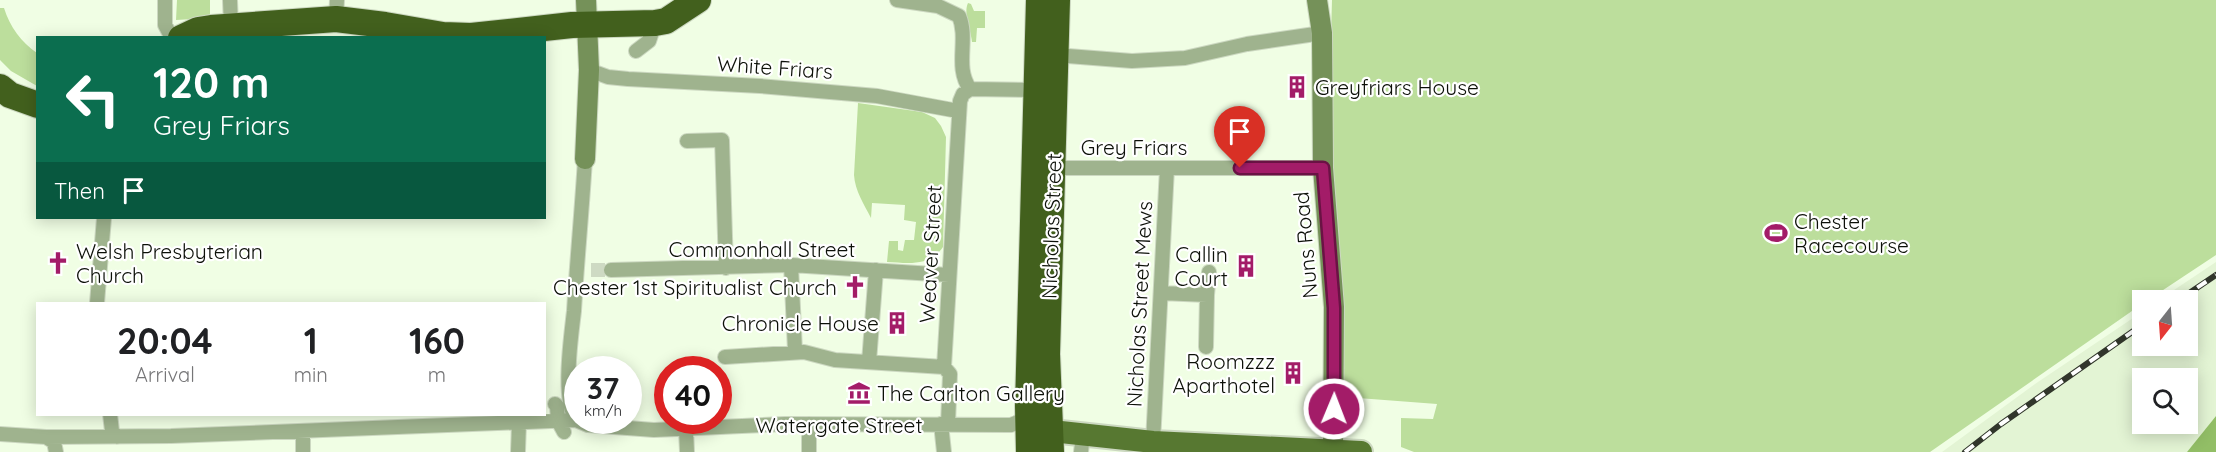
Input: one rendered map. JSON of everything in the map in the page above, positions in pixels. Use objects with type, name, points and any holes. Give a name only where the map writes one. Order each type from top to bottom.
[{"type":"highway","points":[[185,36],[198,30],[248,29],[336,10],[385,25],[443,35],[471,36],[572,25],[587,13],[655,23],[666,21],[698,0]]},
{"type":"highway","name":"Nicholas Street","points":[[1039,0],[1053,168],[1047,354],[1040,438]]},
{"type":"highway","name":"Nicholas Street","points":[[1040,438],[1046,90],[1055,55],[1057,0]]},
{"type":"highway","points":[[0,87],[10,95],[36,104]]},
{"type":"main road","name":"Watergate Street","points":[[1040,438],[1082,443],[1153,442],[1205,448],[1361,452]]},
{"type":"street","points":[[165,0],[165,25],[171,36]]},
{"type":"street","points":[[230,0],[248,29]]},
{"type":"street","points":[[897,0],[938,6],[958,16],[964,33],[962,70],[964,81],[970,89],[1046,90]]},
{"type":"street","name":"Nuns Road","points":[[1317,0],[1322,33],[1323,168],[1334,308],[1333,451]]},
{"type":"street","points":[[569,356],[585,159],[589,70],[587,13]]},
{"type":"street","points":[[636,51],[649,41],[655,23]]},
{"type":"street","points":[[1055,55],[1132,61],[1185,58],[1247,44],[1322,33]]},
{"type":"street","name":"White Friars","points":[[589,70],[608,77],[628,79],[877,96],[958,111]]},
{"type":"street","name":"Weaver Street","points":[[944,452],[949,275],[958,111],[963,94],[970,89]]},
{"type":"street","points":[[687,141],[722,140],[726,268]]},
{"type":"street","name":"Grey Friars","points":[[1053,168],[1323,168]]},
{"type":"street","name":"Nicholas Street Mews","points":[[1153,442],[1167,168]]},
{"type":"street","points":[[98,302],[104,219]]},
{"type":"street","name":"Commonhall Street","points":[[610,270],[726,268],[792,272],[876,270],[949,275]]},
{"type":"street","points":[[576,270],[591,270]]},
{"type":"street","points":[[869,362],[876,270]]},
{"type":"street","points":[[792,272],[795,351]]},
{"type":"street","points":[[1206,347],[1209,272]]},
{"type":"street","points":[[1161,293],[1208,295]]},
{"type":"street","points":[[732,356],[795,351],[835,360],[947,371]]},
{"type":"street","points":[[555,404],[561,426]]},
{"type":"street","points":[[110,416],[112,431],[117,437]]},
{"type":"street","name":"Watergate Street","points":[[732,426],[784,423],[1011,425],[1018,422],[1040,438]]},
{"type":"street","points":[[518,452],[519,423]]},
{"type":"street","name":"Watergate Street","points":[[0,434],[117,437],[519,423],[564,425]]},
{"type":"street","points":[[809,424],[809,452]]},
{"type":"street","points":[[303,431],[303,452]]},
{"type":"street","points":[[686,434],[687,452]]},
{"type":"street","points":[[46,436],[54,442],[56,452]]},
{"type":"shaded area","points":[[177,0],[210,0],[210,18],[176,20]]},
{"type":"shaded area","name":"Chester Racecourse","points":[[1332,0],[2216,0],[2216,255],[2163,290],[2132,290],[2132,311],[1930,452],[1414,452],[1401,447],[1401,418],[1433,419],[1437,404],[1358,398],[1351,417],[1344,426],[1332,170],[1330,71]]},
{"type":"shaded area","points":[[968,3],[974,11],[985,11],[985,28],[977,28],[976,42],[972,42],[966,12]]},
{"type":"shaded area","points":[[0,8],[4,8],[13,28],[36,52],[36,85],[11,71],[0,60]]},
{"type":"shaded area","points":[[858,103],[922,112],[935,118],[946,137],[943,247],[925,261],[887,262],[889,241],[898,241],[898,250],[903,251],[905,240],[914,240],[916,222],[904,220],[905,205],[872,203],[871,218],[860,197],[854,175]]},
{"type":"shaded area","points":[[2216,262],[2216,416],[2187,452],[1942,452],[2035,384],[2132,319],[2132,356],[2198,356],[2198,290],[2174,290]]},
{"type":"shaded area","points":[[2216,416],[2216,452],[2187,452]]},
{"type":"tunnel","points":[[591,270],[611,270]]},
{"type":"railway","points":[[2194,290],[2216,275]]},
{"type":"railway","points":[[1965,452],[2132,332]]},
{"type":"place","name":"Greyfriars House","points":[[1297,87]]},
{"type":"place","name":"Chester Racecourse","points":[[1776,233]]},
{"type":"place","name":"Welsh Presbyterian Church","points":[[58,263]]},
{"type":"place","name":"Callin Court","points":[[1246,266]]},
{"type":"place","name":"Chester 1st Spiritualist Church","points":[[855,287]]},
{"type":"place","name":"Chronicle House","points":[[897,323]]},
{"type":"place","name":"Roomzzz Aparthotel","points":[[1293,373]]},
{"type":"place","name":"The Carlton Gallery","points":[[859,393]]},
{"type":"route","points":[[1240,168],[1323,168],[1334,308],[1334,409]]}]
